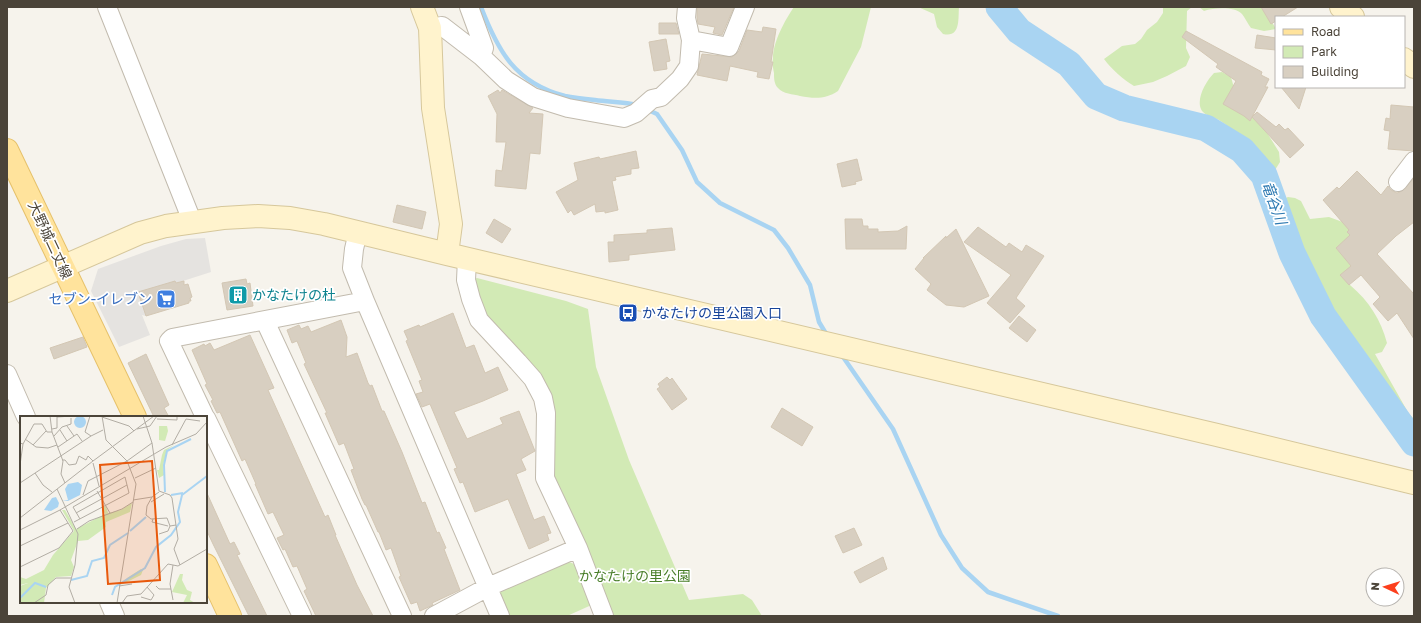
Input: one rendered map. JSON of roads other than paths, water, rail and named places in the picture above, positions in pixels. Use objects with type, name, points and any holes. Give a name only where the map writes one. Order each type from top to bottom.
[{"type":"main road","name":"大野城二丈線","points":[[7,150],[135,416]]},
{"type":"main road","points":[[207,567],[230,616]]},
{"type":"street","points":[[107,7],[192,221]]},
{"type":"street","points":[[422,7],[430,28],[433,108],[457,257],[479,320],[528,373],[543,398],[546,413],[545,478],[578,548],[604,616]]},
{"type":"street","points":[[469,7],[484,48],[481,56]]},
{"type":"street","points":[[430,28],[442,26],[481,56],[506,80],[533,97],[568,108],[624,118],[636,113],[652,99],[661,97],[680,80],[689,66],[691,40],[686,18],[687,7]]},
{"type":"street","points":[[691,40],[729,47],[745,7]]},
{"type":"street","points":[[1341,7],[1352,16]]},
{"type":"street","points":[[1405,60],[1414,67]]},
{"type":"street","points":[[1398,182],[1414,161]]},
{"type":"street","points":[[7,291],[140,234],[166,226],[192,221],[223,218],[258,216],[290,218],[358,232],[457,257],[887,357],[1414,483]]},
{"type":"street","points":[[358,232],[352,268],[500,616]]},
{"type":"street","points":[[205,416],[169,341],[172,338],[365,301]]},
{"type":"street","points":[[265,320],[402,616]]},
{"type":"street","points":[[7,374],[26,416]]},
{"type":"street","points":[[207,420],[302,616]]},
{"type":"street","points":[[434,616],[488,587],[578,548]]},
{"type":"street","points":[[109,603],[115,616]]},
{"type":"waterway","points":[[481,7],[494,38],[502,51],[521,74],[533,83],[565,96],[638,105]]},
{"type":"waterway","name":"竜谷川","points":[[999,7],[1019,31],[1069,64],[1096,96],[1124,108],[1206,128],[1242,150],[1264,175],[1292,253],[1323,316],[1414,443]]},
{"type":"waterway","points":[[646,109],[657,114],[682,150],[697,182],[720,203],[774,230],[788,248],[810,285],[819,322],[828,337]]},
{"type":"waterway","points":[[841,354],[893,429],[941,535],[962,568],[988,592],[1058,616]]},
{"type":"place","name":"かなたけの杜","points":[[238,295]]},
{"type":"place","name":"セブン-イレブン","points":[[166,299]]},
{"type":"place","name":"かなたけの里公園入口","points":[[628,313]]},
{"type":"park label","name":"かなたけの里公園","points":[[635,576]]}]
